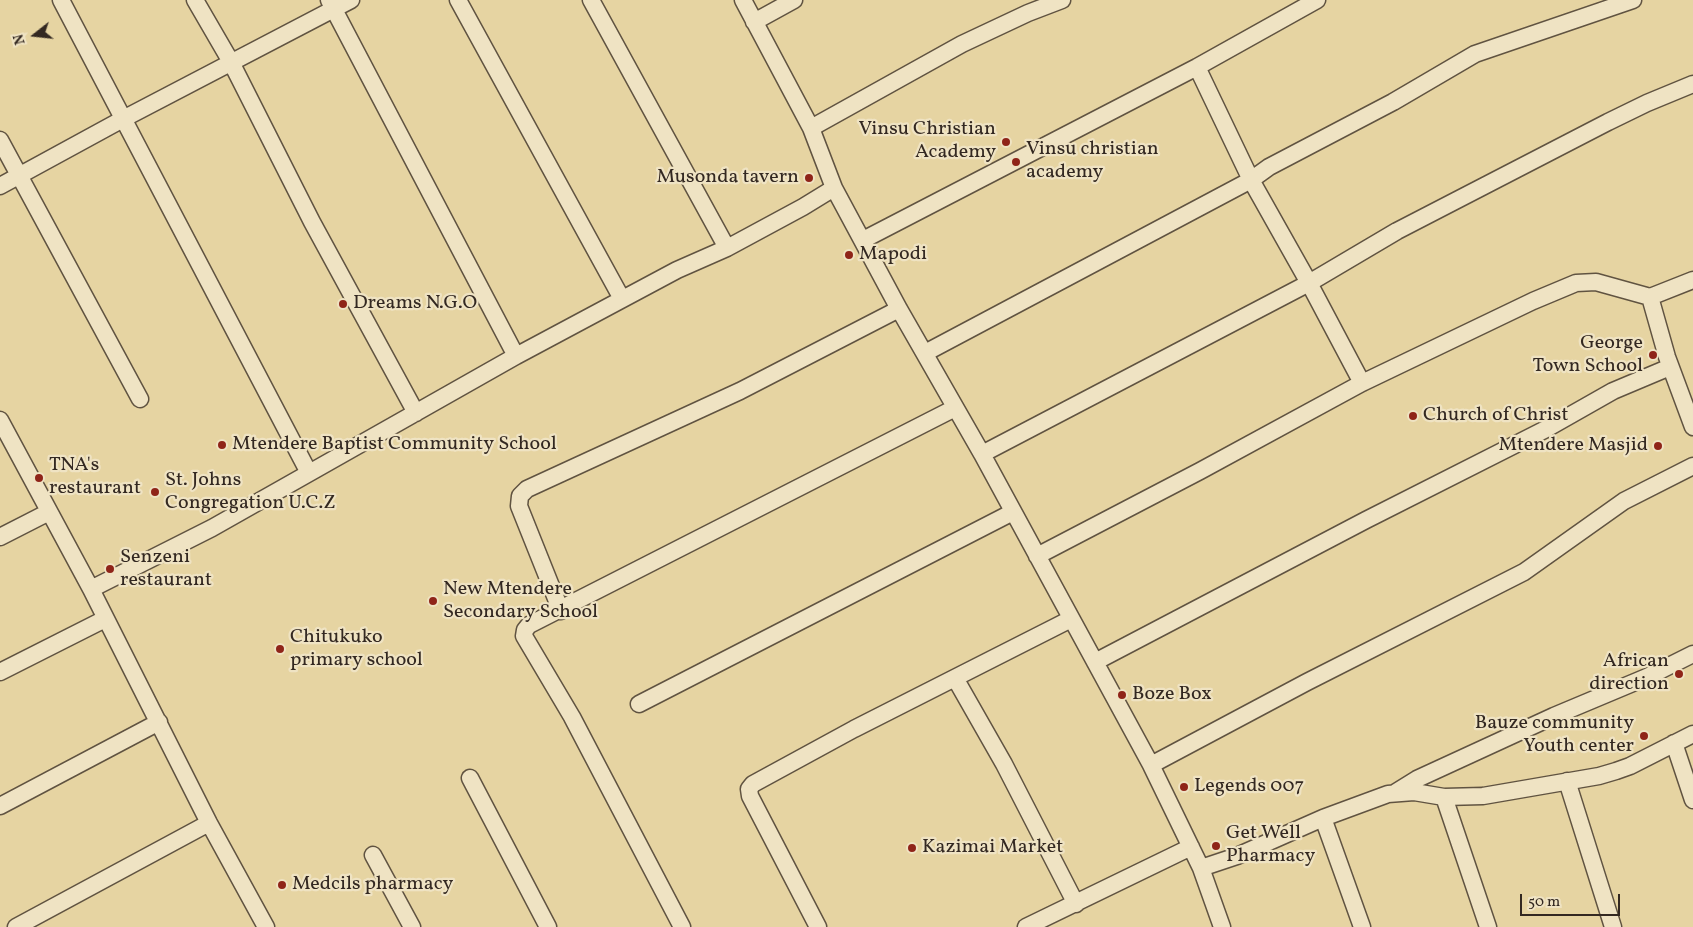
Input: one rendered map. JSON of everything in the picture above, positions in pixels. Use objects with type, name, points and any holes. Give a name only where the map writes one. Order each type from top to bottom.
[{"type":"street","points":[[61,0],[309,473]]},
{"type":"street","points":[[195,0],[231,62],[312,222],[416,413]]},
{"type":"street","points":[[0,186],[231,62],[332,4],[351,0]]},
{"type":"street","points":[[458,0],[622,299]]},
{"type":"street","points":[[591,0],[727,248]]},
{"type":"street","points":[[743,0],[811,128],[834,188],[954,408],[1014,512],[1151,765],[1201,868],[1222,927]]},
{"type":"street","points":[[754,22],[794,0]]},
{"type":"street","points":[[811,128],[962,44],[1028,13],[1062,0]]},
{"type":"street","points":[[863,240],[1197,67],[1317,0]]},
{"type":"street","points":[[925,353],[1251,180],[1269,167],[1393,102],[1475,54],[1633,0]]},
{"type":"street","points":[[332,4],[516,356]]},
{"type":"street","points":[[1197,67],[1251,180],[1362,383]]},
{"type":"street","points":[[982,454],[1309,283],[1396,232],[1599,126],[1693,84]]},
{"type":"street","points":[[0,140],[140,398]]},
{"type":"street","points":[[92,590],[212,528],[516,356],[677,270],[727,248],[834,188]]},
{"type":"street","points":[[1037,556],[1362,383],[1532,301],[1576,283],[1596,282],[1650,297],[1693,280]]},
{"type":"street","points":[[1650,297],[1670,367],[1689,403],[1693,427]]},
{"type":"street","points":[[561,611],[519,506],[520,496],[527,489],[740,390],[899,308]]},
{"type":"street","points":[[1095,662],[1366,520],[1546,429],[1613,391],[1670,367]]},
{"type":"street","points":[[682,927],[572,717],[524,636],[525,630],[529,625],[561,611],[954,408]]},
{"type":"street","points":[[0,420],[92,590],[209,823],[266,927]]},
{"type":"street","points":[[1151,765],[1315,677],[1524,572],[1612,508],[1693,466]]},
{"type":"street","points":[[0,537],[49,512]]},
{"type":"street","points":[[639,704],[1014,512]]},
{"type":"street","points":[[0,672],[105,619]]},
{"type":"street","points":[[818,927],[750,796],[749,789],[752,784],[854,729],[1071,619]]},
{"type":"street","points":[[1201,868],[1237,856],[1323,818],[1395,792],[1416,779],[1554,716],[1647,677],[1693,654]]},
{"type":"street","points":[[955,678],[1004,764],[1076,904]]},
{"type":"street","points":[[0,806],[158,722]]},
{"type":"street","points":[[1395,792],[1422,793],[1444,798],[1483,796],[1567,782],[1616,772],[1693,734]]},
{"type":"street","points":[[1674,743],[1693,800]]},
{"type":"street","points":[[470,778],[548,927]]},
{"type":"street","points":[[1567,782],[1613,927]]},
{"type":"street","points":[[1444,798],[1488,927]]},
{"type":"street","points":[[1323,818],[1362,927]]},
{"type":"street","points":[[16,927],[209,823]]},
{"type":"street","points":[[1026,927],[1191,847]]},
{"type":"street","points":[[373,854],[412,927]]},
{"type":"place","name":"Vinsu Christian Academy","points":[[1006,142]]},
{"type":"place","name":"Vinsu christian academy","points":[[1016,162]]},
{"type":"place","name":"Musonda tavern","points":[[809,178]]},
{"type":"place","name":"Mapodi","points":[[849,255]]},
{"type":"place","name":"Dreams N.G.O","points":[[343,304]]},
{"type":"place","name":"George Town School","points":[[1653,355]]},
{"type":"place","name":"Church of Christ","points":[[1413,416]]},
{"type":"place","name":"Mtendere Baptist Community School","points":[[222,445]]},
{"type":"place","name":"Mtendere Masjid","points":[[1658,446]]},
{"type":"place","name":"TNA's restaurant","points":[[39,478]]},
{"type":"place","name":"St. Johns Congregation U.C.Z","points":[[155,492]]},
{"type":"place","name":"Senzeni restaurant","points":[[110,569]]},
{"type":"place","name":"New Mtendere Secondary School","points":[[433,601]]},
{"type":"place","name":"Chitukuko primary school","points":[[280,649]]},
{"type":"place","name":"African direction","points":[[1679,674]]},
{"type":"place","name":"Boze Box","points":[[1122,695]]},
{"type":"place","name":"Bauze community Youth center","points":[[1644,736]]},
{"type":"place","name":"Legends 007","points":[[1184,787]]},
{"type":"place","name":"Get Well Pharmacy","points":[[1216,846]]},
{"type":"place","name":"Kazimai Market","points":[[912,848]]},
{"type":"place","name":"Medcils pharmacy","points":[[282,885]]}]
